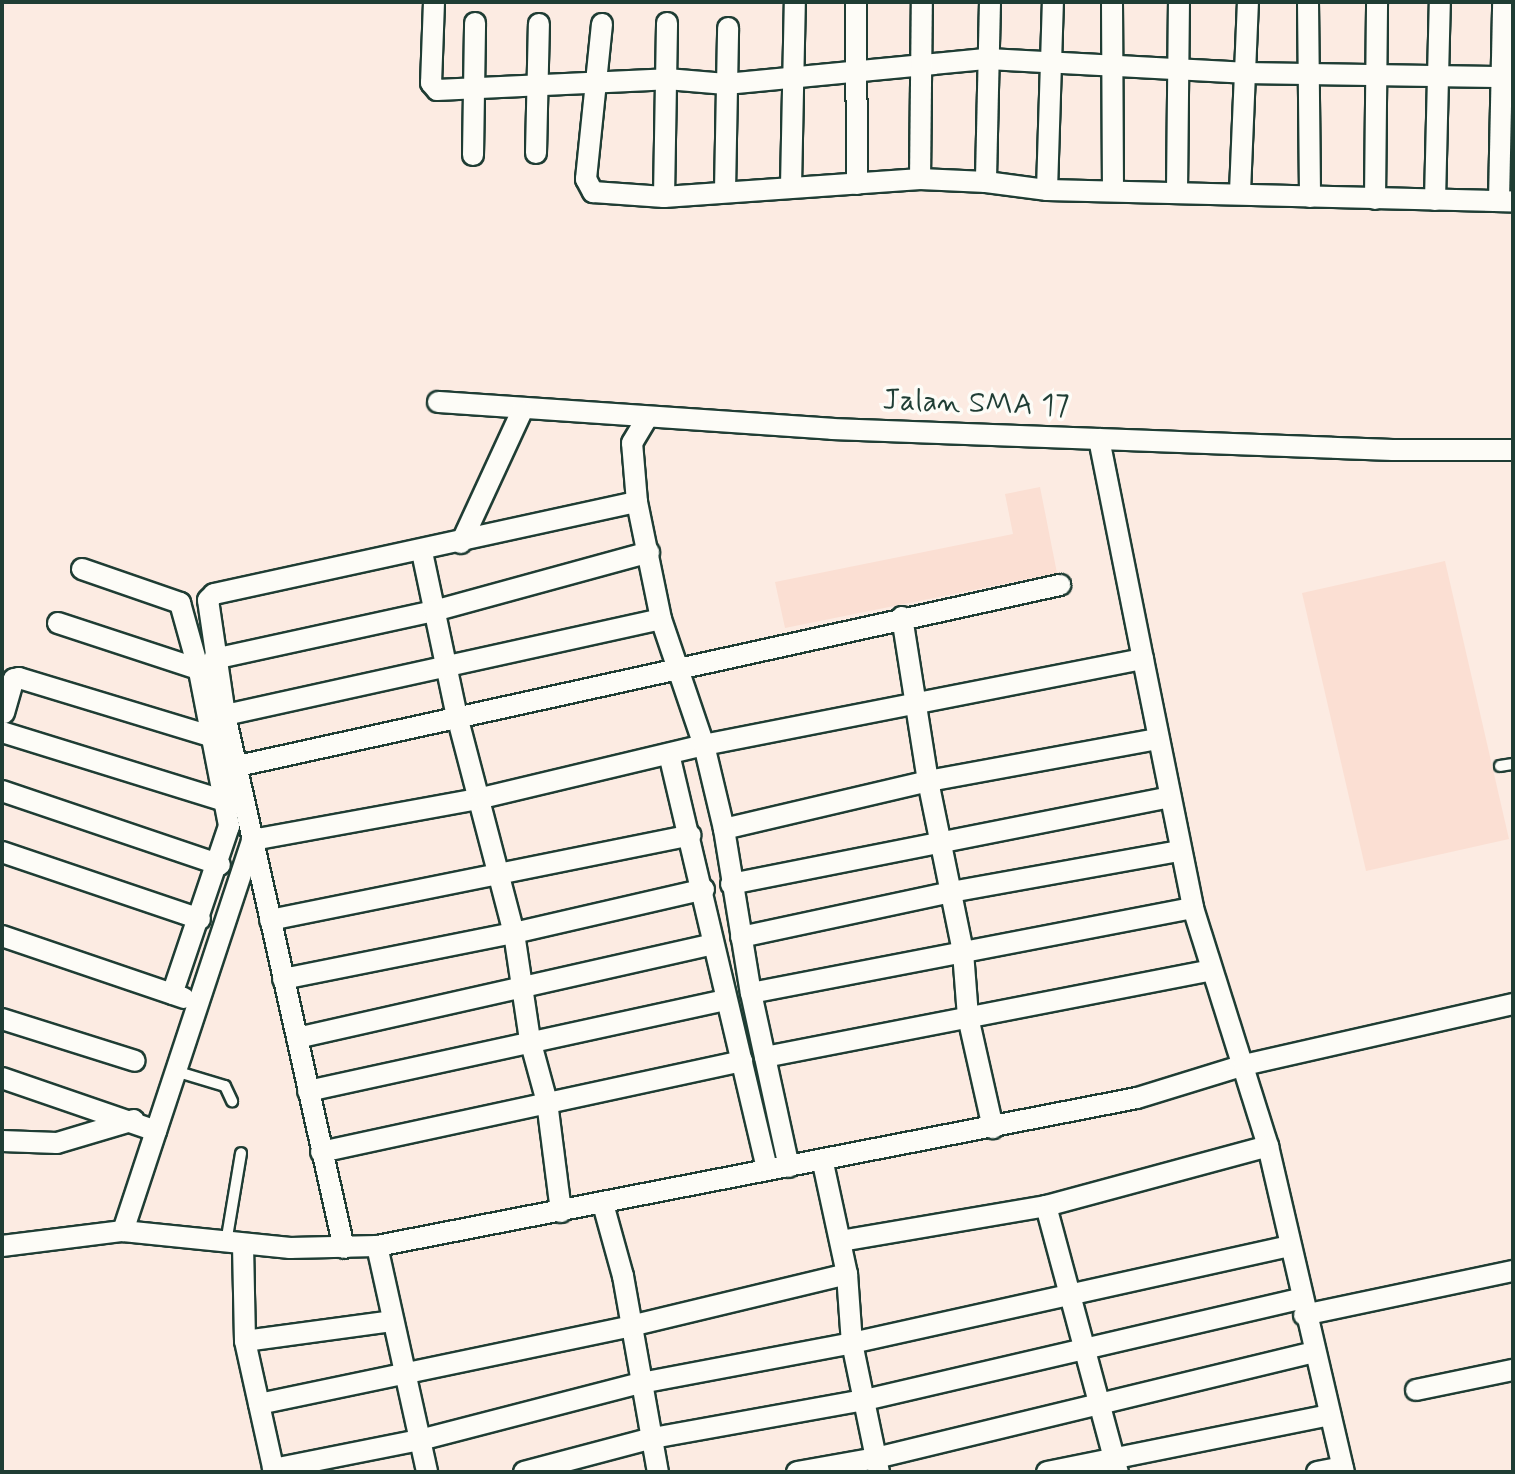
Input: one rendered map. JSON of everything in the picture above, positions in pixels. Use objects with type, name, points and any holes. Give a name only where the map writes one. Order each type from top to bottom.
[{"type":"street","points":[[434,2],[431,83],[437,90],[667,79],[726,84],[988,59],[1244,73],[1308,71],[1507,77]]},
{"type":"street","points":[[791,186],[795,2]]},
{"type":"street","points":[[856,2],[857,184]]},
{"type":"street","points":[[920,179],[922,2]]},
{"type":"street","points":[[986,182],[990,2]]},
{"type":"street","points":[[1047,190],[1053,2]]},
{"type":"street","points":[[1112,2],[1113,190]]},
{"type":"street","points":[[1177,191],[1179,2]]},
{"type":"street","points":[[1240,192],[1248,2]]},
{"type":"street","points":[[1308,2],[1310,197]]},
{"type":"street","points":[[1375,199],[1377,2]]},
{"type":"street","points":[[1435,200],[1440,2]]},
{"type":"street","points":[[602,24],[600,81],[586,179],[593,192],[664,197],[920,179],[986,182],[1047,190],[1240,192],[1310,197],[1506,201],[1507,77],[1503,2]]},
{"type":"street","points":[[473,155],[475,23]]},
{"type":"street","points":[[664,197],[667,23]]},
{"type":"street","points":[[536,153],[539,24]]},
{"type":"street","points":[[725,191],[728,28]]},
{"type":"street","name":"Jalan SMA 17","points":[[438,402],[522,411],[647,418],[1099,439],[1513,450]]},
{"type":"street","points":[[461,543],[522,411]]},
{"type":"street","points":[[647,418],[632,443],[637,502],[661,619],[704,745],[724,829],[751,993],[789,1167]]},
{"type":"street","points":[[1099,439],[1156,739],[1193,908],[1268,1146],[1302,1307],[1343,1469],[1317,1472]]},
{"type":"street","points":[[344,1248],[252,840],[235,804],[210,668],[206,609],[214,594],[422,552],[637,502]]},
{"type":"street","points":[[422,552],[457,716],[482,798],[514,933],[530,1040],[547,1102],[561,1212]]},
{"type":"street","points":[[58,623],[210,668],[649,552]]},
{"type":"street","points":[[82,569],[180,603],[210,668],[225,715],[222,740],[238,766],[235,804],[220,865],[172,994]]},
{"type":"street","points":[[238,766],[902,617],[1060,585]]},
{"type":"street","points":[[902,617],[928,781],[963,952],[968,1017],[993,1128]]},
{"type":"street","points":[[225,715],[661,619]]},
{"type":"street","points":[[252,840],[482,798],[704,745],[1143,659]]},
{"type":"street","points":[[222,740],[16,677],[3,722],[235,804]]},
{"type":"street","points":[[724,829],[928,781],[1156,739]]},
{"type":"street","points":[[669,754],[704,889],[724,1000],[742,1061],[767,1170]]},
{"type":"street","points":[[2,791],[220,865]]},
{"type":"street","points":[[731,884],[1170,797]]},
{"type":"street","points":[[270,920],[498,871],[691,835]]},
{"type":"street","points":[[123,1231],[175,1071],[194,1001],[252,840]]},
{"type":"street","points":[[741,937],[951,892],[1180,851]]},
{"type":"street","points":[[2,852],[200,919]]},
{"type":"street","points":[[283,979],[514,933],[704,889]]},
{"type":"street","points":[[751,993],[1193,908]]},
{"type":"street","points":[[2,936],[194,1001]]},
{"type":"street","points":[[297,1038],[522,984],[713,944]]},
{"type":"street","points":[[765,1057],[1212,970]]},
{"type":"street","points":[[308,1091],[724,1000]]},
{"type":"street","points":[[2,1246],[123,1231],[235,1244],[344,1248],[377,1246],[767,1170],[823,1163],[1137,1098],[1244,1065],[1513,1004]]},
{"type":"street","points":[[2,1019],[135,1061]]},
{"type":"street","points":[[321,1152],[742,1061]]},
{"type":"street","points":[[2,1078],[134,1120],[156,1131]]},
{"type":"street","points":[[2,1141],[57,1143],[134,1120]]},
{"type":"street","points":[[841,1241],[1046,1206],[1268,1146]]},
{"type":"street","points":[[823,1163],[841,1241],[847,1274],[852,1343],[878,1465]]},
{"type":"street","points":[[603,1204],[631,1326],[658,1472]]},
{"type":"street","points":[[1046,1206],[1116,1464]]},
{"type":"street","points":[[235,1244],[245,1341],[274,1470],[420,1440],[641,1383],[852,1343],[1070,1291],[1288,1246]]},
{"type":"street","points":[[377,1246],[427,1472]]},
{"type":"street","points":[[524,1472],[653,1438],[865,1400],[1302,1307],[1513,1271]]},
{"type":"street","points":[[259,1404],[631,1326],[847,1274]]},
{"type":"street","points":[[245,1341],[392,1321]]},
{"type":"street","points":[[797,1472],[878,1465],[1314,1352]]},
{"type":"street","points":[[1416,1390],[1513,1370]]},
{"type":"street","points":[[1047,1472],[1116,1464],[1330,1415]]},
{"type":"lane","points":[[1500,766],[1513,764]]},
{"type":"lane","points":[[175,1071],[225,1086],[232,1101]]},
{"type":"lane","points":[[235,1244],[241,1153]]},
{"type":"shaded area","points":[[1040,487],[1057,573],[785,628],[775,582],[1013,534],[1005,494]]},
{"type":"shaded area","points":[[1445,561],[1509,839],[1366,871],[1302,593]]}]
